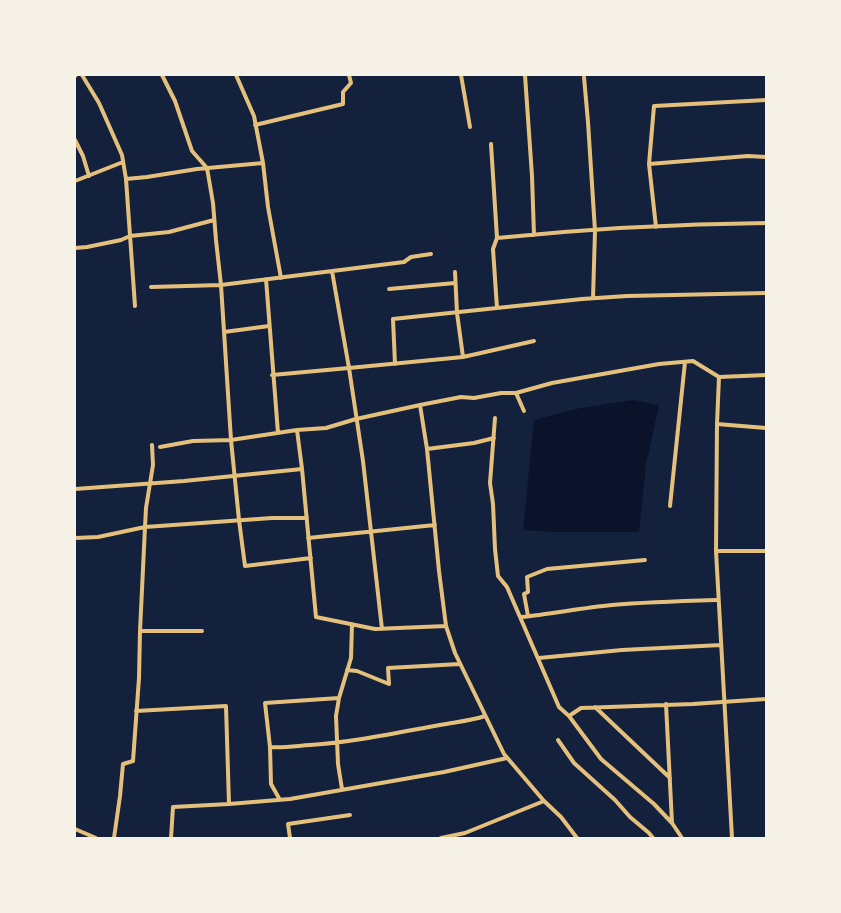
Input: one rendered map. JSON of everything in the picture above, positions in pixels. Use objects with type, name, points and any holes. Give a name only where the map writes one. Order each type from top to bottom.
[{"type":"street","points":[[82,75],[99,103],[122,155],[126,179],[135,306]]},
{"type":"street","points":[[162,75],[175,101],[192,150],[207,168],[213,202],[221,285],[234,475],[245,566],[311,558]]},
{"type":"street","points":[[236,75],[254,116],[263,163],[268,208],[281,278]]},
{"type":"street","points":[[255,125],[343,104],[343,92],[351,83],[349,75]]},
{"type":"street","points":[[461,75],[470,127]]},
{"type":"street","points":[[525,75],[534,235]]},
{"type":"street","points":[[584,76],[595,231],[593,298]]},
{"type":"street","points":[[656,227],[649,164],[654,106],[766,100]]},
{"type":"street","points":[[75,140],[83,156],[88,176]]},
{"type":"street","points":[[491,144],[497,238],[493,248],[497,308]]},
{"type":"street","points":[[649,164],[748,156],[766,158]]},
{"type":"street","points":[[75,181],[123,162]]},
{"type":"street","points":[[126,179],[207,168],[263,163]]},
{"type":"street","points":[[75,248],[121,240],[130,236],[169,232],[214,220]]},
{"type":"street","points":[[497,238],[656,227],[766,223]]},
{"type":"street","points":[[151,287],[221,285],[281,278],[404,262],[411,257],[430,254]]},
{"type":"street","points":[[332,271],[350,368],[356,419],[364,461],[370,531],[382,629]]},
{"type":"street","points":[[455,272],[457,313],[463,357]]},
{"type":"street","points":[[266,279],[272,375],[278,433]]},
{"type":"street","points":[[389,290],[455,283]]},
{"type":"street","points":[[395,364],[393,320],[593,298],[766,293]]},
{"type":"street","points":[[224,332],[269,326]]},
{"type":"street","points":[[272,375],[463,357],[534,341]]},
{"type":"street","points":[[160,447],[193,441],[231,440],[297,430],[326,428],[356,419],[420,405],[462,397],[474,398],[501,393],[516,393],[552,383],[629,368],[659,364],[693,361],[719,377],[766,375]]},
{"type":"street","points":[[670,506],[684,362]]},
{"type":"street","points":[[719,377],[716,551],[732,838]]},
{"type":"street","points":[[516,393],[524,411]]},
{"type":"street","points":[[420,405],[428,449],[439,571],[446,626],[455,653],[504,754],[544,801],[561,817],[577,838]]},
{"type":"street","points":[[495,418],[490,483],[498,576],[507,588],[521,617],[539,658],[544,675],[559,706],[569,716],[602,759],[654,804],[672,823],[682,838]]},
{"type":"street","points":[[717,424],[766,428]]},
{"type":"street","points":[[297,430],[316,617],[375,629],[446,626]]},
{"type":"street","points":[[428,449],[474,443],[494,438]]},
{"type":"street","points":[[114,838],[123,764],[133,761],[139,678],[146,508],[153,465],[152,445]]},
{"type":"street","points":[[75,489],[149,484],[302,469]]},
{"type":"street","points":[[75,538],[98,537],[145,527],[272,518],[307,518]]},
{"type":"street","points":[[308,538],[435,525]]},
{"type":"street","points":[[716,551],[766,551]]},
{"type":"street","points":[[528,616],[524,594],[528,592],[527,577],[547,569],[645,560]]},
{"type":"street","points":[[521,617],[664,601],[718,600]]},
{"type":"street","points":[[342,789],[336,743],[336,716],[339,698],[351,658],[352,624]]},
{"type":"street","points":[[140,631],[202,632]]},
{"type":"street","points":[[539,658],[622,650],[721,645]]},
{"type":"street","points":[[347,670],[357,671],[389,684],[388,668],[460,664]]},
{"type":"street","points":[[280,800],[271,784],[270,747],[265,703],[339,698]]},
{"type":"street","points":[[569,716],[581,708],[766,699]]},
{"type":"street","points":[[666,704],[672,823]]},
{"type":"street","points":[[136,710],[226,706],[229,804]]},
{"type":"street","points":[[595,707],[670,778]]},
{"type":"street","points":[[270,747],[336,743],[369,739],[441,724],[471,720],[485,716]]},
{"type":"street","points":[[558,740],[574,763],[615,800],[630,818],[649,832],[653,837],[647,838]]},
{"type":"street","points":[[171,838],[174,807],[280,800],[444,772],[507,758]]},
{"type":"street","points":[[441,838],[465,833],[544,801]]},
{"type":"street","points":[[290,838],[288,824],[350,815]]},
{"type":"street","points":[[75,829],[96,838]]},
{"type":"water","points":[[633,400],[659,405],[646,465],[639,532],[555,532],[523,530],[534,420],[580,408]]}]
